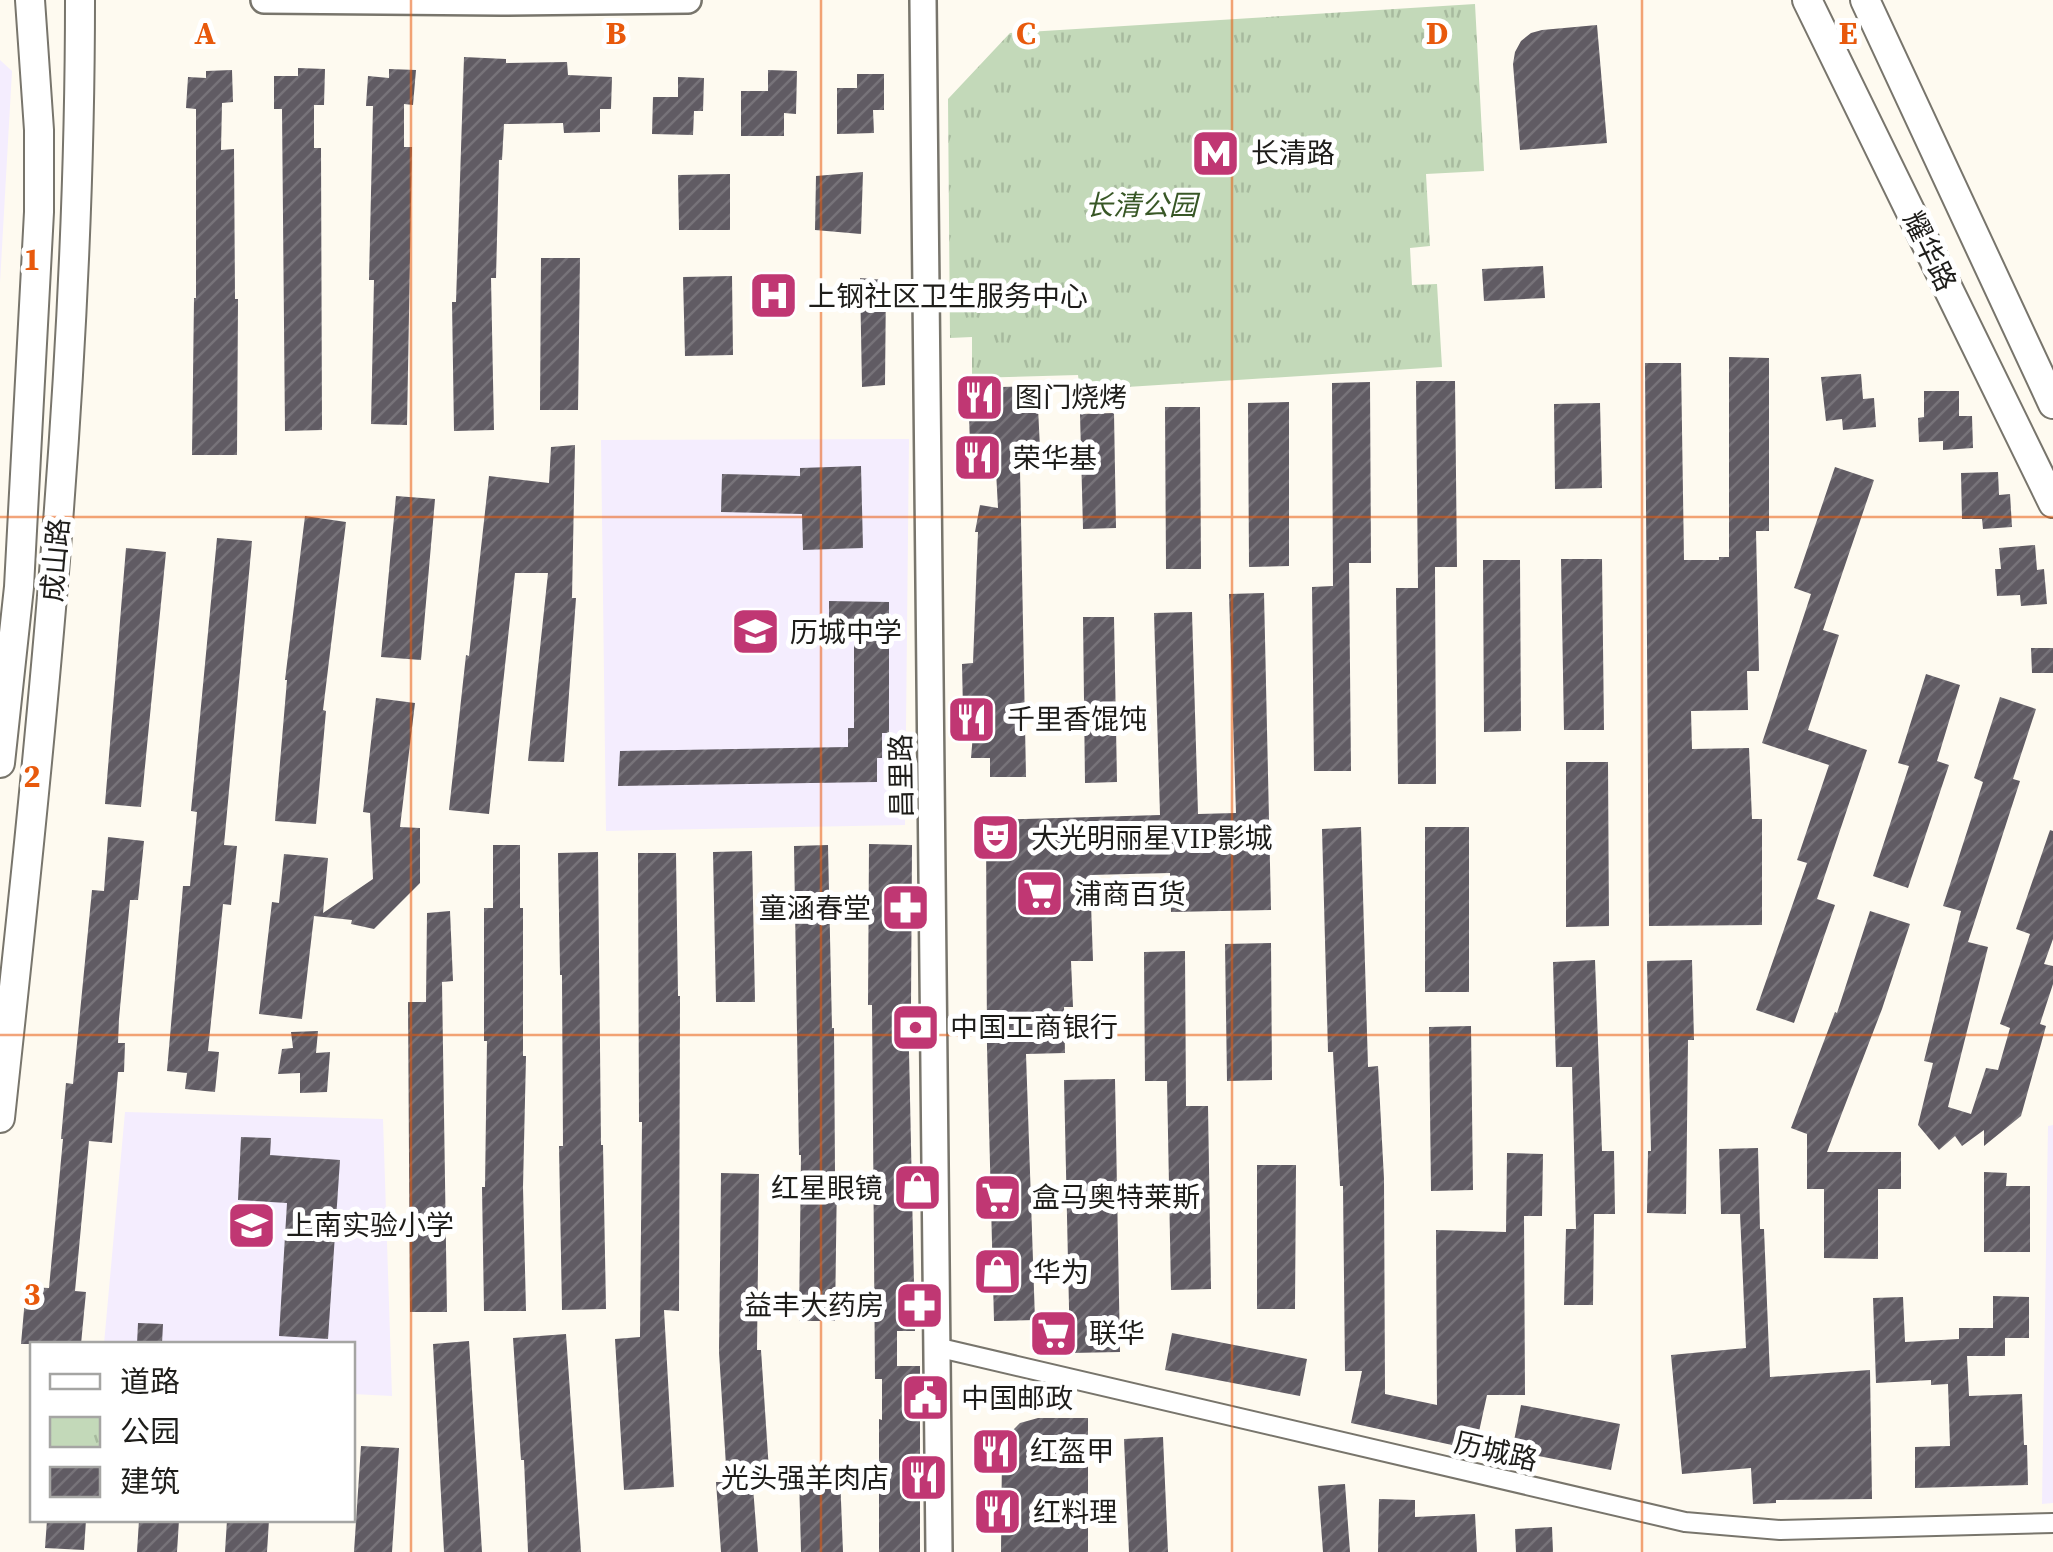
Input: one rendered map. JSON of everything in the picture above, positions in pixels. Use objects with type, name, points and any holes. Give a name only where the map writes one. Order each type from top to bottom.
[{"type":"main road","name":"成山路","points":[[0,763],[19,586],[38,212],[39,130],[30,0]]},
{"type":"main road","name":"成山路","points":[[0,1118],[34,800],[63,469],[80,116],[80,0]]},
{"type":"main road","name":"耀华路","points":[[1807,0],[2053,502]]},
{"type":"main road","name":"耀华路","points":[[1865,0],[2053,404]]},
{"type":"street","points":[[264,0],[688,0]]},
{"type":"street","name":"昌里路","points":[[923,0],[939,1552]]},
{"type":"street","name":"历城路","points":[[936,1347],[1685,1522],[1780,1530],[2053,1523]]},
{"type":"shaded area","points":[[0,60],[12,71],[0,283]]},
{"type":"shaded area","name":"历城中学","points":[[909,439],[905,825],[606,831],[601,440]]},
{"type":"shaded area","name":"上南实验小学","points":[[125,1112],[383,1119],[392,1396],[355,1394],[355,1342],[104,1342]]},
{"type":"shaded area","points":[[2053,1125],[2053,1503],[2042,1504],[2048,1126]]},
{"type":"green space","name":"长清公园","points":[[1475,4],[1484,171],[1426,174],[1430,246],[1410,248],[1412,285],[1437,284],[1442,367],[1080,390],[1078,375],[972,378],[972,337],[950,338],[948,99],[1010,33]]},
{"type":"building","points":[[1597,25],[1607,143],[1520,150],[1513,64],[1521,41],[1542,30]]},
{"type":"building","points":[[464,57],[506,59],[506,63],[567,62],[568,75],[612,77],[611,109],[600,109],[600,132],[564,133],[563,123],[504,124],[499,160],[496,278],[491,278],[494,430],[454,431],[452,302],[456,302]]},
{"type":"building","points":[[298,68],[325,69],[324,105],[314,105],[314,148],[321,148],[322,430],[285,431],[282,109],[274,109],[274,76],[298,76]]},
{"type":"building","points":[[389,69],[416,70],[413,105],[404,104],[404,147],[412,147],[407,425],[371,424],[373,106],[366,106],[368,76],[389,78]]},
{"type":"building","points":[[232,70],[233,102],[222,103],[221,150],[234,149],[237,455],[192,455],[196,109],[186,108],[188,77],[206,78],[206,71]]},
{"type":"building","points":[[768,70],[797,71],[796,114],[784,113],[784,136],[741,136],[741,91],[768,91]]},
{"type":"building","points":[[857,74],[884,74],[884,110],[873,110],[874,133],[837,134],[837,88],[857,88]]},
{"type":"building","points":[[678,77],[704,78],[703,111],[694,111],[693,135],[652,134],[653,97],[678,97]]},
{"type":"building","points":[[863,172],[861,234],[815,230],[816,176]]},
{"type":"building","points":[[730,174],[730,230],[679,230],[678,175]]},
{"type":"building","points":[[541,258],[580,258],[578,410],[540,410]]},
{"type":"building","points":[[1543,266],[1545,298],[1484,301],[1482,269]]},
{"type":"building","points":[[732,276],[733,355],[685,356],[683,277]]},
{"type":"building","points":[[860,278],[886,280],[885,385],[862,387]]},
{"type":"building","points":[[1729,357],[1769,358],[1769,531],[1756,531],[1759,671],[1747,671],[1748,710],[1691,711],[1692,749],[1749,748],[1752,819],[1762,819],[1762,925],[1649,926],[1645,363],[1681,363],[1684,560],[1719,560],[1729,557]]},
{"type":"building","points":[[1861,374],[1863,399],[1874,398],[1876,427],[1843,430],[1842,419],[1826,421],[1821,377]]},
{"type":"building","points":[[1416,381],[1455,381],[1457,567],[1435,567],[1436,784],[1398,784],[1396,588],[1418,588]]},
{"type":"building","points":[[1370,382],[1371,563],[1349,563],[1351,771],[1314,771],[1312,587],[1333,586],[1332,383]]},
{"type":"building","points":[[1037,386],[1041,470],[1020,470],[1026,777],[990,777],[990,758],[971,758],[975,710],[963,711],[962,664],[973,663],[975,532],[980,505],[998,508],[996,471],[971,472],[968,388]]},
{"type":"building","points":[[1924,391],[1959,391],[1959,416],[1972,416],[1973,448],[1943,450],[1943,441],[1919,442],[1918,418],[1924,417]]},
{"type":"building","points":[[1289,402],[1289,566],[1249,567],[1248,403]]},
{"type":"building","points":[[1600,403],[1602,488],[1555,489],[1554,404]]},
{"type":"building","points":[[1165,407],[1200,407],[1201,569],[1166,569]]},
{"type":"building","points":[[1114,413],[1116,528],[1083,529],[1080,414]]},
{"type":"building","points":[[575,445],[572,598],[576,598],[564,762],[528,761],[548,573],[515,573],[489,814],[449,810],[489,476],[549,483],[551,447]]},
{"type":"building","points":[[861,466],[863,548],[803,550],[802,514],[721,512],[722,474],[800,476],[800,468]]},
{"type":"building","points":[[1835,467],[1874,480],[1823,630],[1839,635],[1808,730],[1867,750],[1817,899],[1835,905],[1794,1023],[1756,1010],[1807,863],[1797,860],[1829,765],[1762,743],[1811,594],[1794,588]]},
{"type":"building","points":[[1998,472],[1999,495],[2010,494],[2012,527],[1983,529],[1982,519],[1962,519],[1961,473]]},
{"type":"building","points":[[396,496],[435,499],[421,660],[381,657]]},
{"type":"building","points":[[305,516],[346,522],[323,710],[326,711],[316,824],[275,821],[285,680]]},
{"type":"building","points":[[217,538],[252,541],[224,845],[237,846],[231,905],[223,904],[208,1051],[219,1052],[215,1092],[185,1089],[187,1073],[167,1071],[183,886],[190,886],[197,812],[191,811]]},
{"type":"building","points":[[2035,545],[2037,570],[2044,569],[2047,604],[2021,606],[2020,595],[1997,596],[1995,569],[2001,569],[1999,548]]},
{"type":"building","points":[[126,548],[166,552],[141,807],[105,804]]},
{"type":"building","points":[[1561,559],[1602,559],[1604,730],[1564,730]]},
{"type":"building","points":[[1483,560],[1520,560],[1521,731],[1484,732]]},
{"type":"building","points":[[1264,593],[1271,910],[1171,912],[1170,873],[1090,875],[1093,961],[1071,961],[1073,1007],[1064,1007],[1065,1053],[1026,1054],[1035,1320],[994,1321],[986,820],[1160,815],[1154,613],[1192,612],[1198,814],[1236,813],[1229,594]]},
{"type":"building","points":[[829,601],[889,602],[889,733],[882,733],[877,782],[618,786],[620,751],[848,747],[848,728],[854,728],[854,636],[829,636]]},
{"type":"building","points":[[1083,617],[1114,617],[1117,782],[1085,783]]},
{"type":"building","points":[[2031,648],[2053,648],[2053,673],[2032,673]]},
{"type":"building","points":[[1926,674],[1960,685],[1937,761],[1949,765],[1908,888],[1873,876],[1909,766],[1898,763]]},
{"type":"building","points":[[2000,697],[2036,709],[2013,779],[2020,781],[1968,942],[1988,947],[1948,1107],[1971,1114],[1986,1068],[1998,1070],[2010,1028],[2000,1024],[2030,934],[2016,929],[2050,830],[2053,939],[2044,964],[2053,966],[2053,984],[2040,1024],[2046,1026],[2021,1116],[1984,1146],[1984,1130],[1962,1146],[1955,1136],[1939,1150],[1918,1125],[1933,1063],[1924,1061],[1961,911],[1943,906],[1983,782],[1974,778]]},
{"type":"building","points":[[376,698],[415,703],[400,827],[420,828],[420,883],[374,929],[351,924],[352,920],[314,916],[302,1019],[259,1014],[272,902],[279,903],[284,854],[328,858],[323,913],[373,879],[370,813],[363,812]]},
{"type":"building","points":[[1566,762],[1608,762],[1609,926],[1566,927]]},
{"type":"building","points":[[1361,827],[1368,1067],[1378,1066],[1384,1179],[1385,1394],[1437,1405],[1436,1230],[1506,1232],[1507,1153],[1543,1154],[1542,1216],[1524,1216],[1525,1395],[1487,1395],[1475,1450],[1351,1423],[1362,1371],[1345,1371],[1343,1186],[1333,1052],[1328,1052],[1322,829]]},
{"type":"building","points":[[1425,827],[1469,827],[1469,992],[1425,992]]},
{"type":"building","points":[[108,837],[144,841],[138,900],[130,900],[118,1043],[125,1043],[124,1072],[118,1072],[112,1143],[89,1141],[75,1291],[86,1292],[81,1342],[21,1344],[26,1287],[49,1288],[66,1083],[73,1084],[92,890],[104,891]]},
{"type":"building","points":[[869,844],[912,845],[908,1005],[915,1331],[897,1331],[897,1366],[920,1366],[920,1552],[879,1552],[882,1379],[875,1379]]},
{"type":"building","points":[[493,845],[520,845],[526,1056],[526,1311],[484,1311],[484,908],[493,908]]},
{"type":"building","points":[[828,845],[837,1174],[835,1321],[799,1321],[801,1155],[794,846]]},
{"type":"building","points":[[752,851],[755,1002],[716,1002],[713,852]]},
{"type":"building","points":[[598,852],[606,1309],[562,1310],[558,853]]},
{"type":"building","points":[[638,853],[676,853],[680,996],[679,1311],[664,1310],[674,1487],[624,1490],[615,1339],[640,1337]]},
{"type":"building","points":[[450,911],[453,981],[442,982],[447,1312],[410,1312],[408,1002],[426,1002],[427,913]]},
{"type":"building","points":[[1870,911],[1910,924],[1827,1152],[1901,1152],[1901,1189],[1878,1189],[1878,1259],[1824,1258],[1824,1189],[1807,1189],[1807,1134],[1791,1128],[1837,1013]]},
{"type":"building","points":[[1271,943],[1272,1080],[1227,1081],[1225,944]]},
{"type":"building","points":[[1185,951],[1186,1106],[1208,1106],[1211,1289],[1171,1290],[1167,1081],[1145,1081],[1144,952]]},
{"type":"building","points":[[1595,960],[1602,1151],[1614,1151],[1615,1214],[1594,1214],[1593,1305],[1564,1305],[1566,1229],[1576,1229],[1572,1067],[1556,1067],[1553,962]]},
{"type":"building","points":[[1692,960],[1694,1040],[1688,1040],[1686,1214],[1647,1213],[1651,1151],[1647,961]]},
{"type":"building","points":[[1471,1026],[1473,1190],[1431,1191],[1429,1027]]},
{"type":"building","points":[[318,1031],[316,1053],[330,1052],[327,1092],[300,1093],[300,1073],[278,1074],[282,1049],[293,1048],[291,1032]]},
{"type":"building","points":[[1115,1079],[1120,1352],[1070,1353],[1064,1080]]},
{"type":"building","points":[[241,1137],[271,1138],[270,1155],[340,1160],[328,1339],[279,1336],[287,1203],[238,1200]]},
{"type":"building","points":[[1758,1148],[1770,1377],[1870,1370],[1872,1499],[1776,1500],[1753,1504],[1751,1468],[1682,1474],[1671,1355],[1746,1348],[1740,1214],[1721,1214],[1719,1149]]},
{"type":"building","points":[[1257,1165],[1296,1165],[1295,1309],[1257,1309]]},
{"type":"building","points":[[1984,1172],[2007,1173],[2006,1186],[2030,1186],[2030,1252],[1984,1252]]},
{"type":"building","points":[[721,1173],[759,1174],[757,1350],[761,1350],[770,1486],[753,1487],[758,1552],[721,1552],[716,1482],[727,1482],[719,1352]]},
{"type":"building","points":[[1993,1296],[2029,1297],[2029,1338],[2005,1338],[2005,1356],[1967,1356],[1969,1396],[2022,1394],[2028,1485],[1915,1488],[1915,1447],[1950,1446],[1948,1384],[1931,1385],[1931,1380],[1876,1383],[1873,1298],[1903,1297],[1905,1342],[1959,1339],[1959,1328],[1993,1328]]},
{"type":"building","points":[[138,1323],[163,1324],[162,1342],[137,1342]]},
{"type":"building","points":[[1172,1333],[1307,1359],[1300,1396],[1165,1370]]},
{"type":"building","points":[[566,1334],[581,1552],[528,1552],[513,1338]]},
{"type":"building","points":[[469,1341],[482,1552],[444,1552],[433,1344]]},
{"type":"building","points":[[1521,1405],[1620,1424],[1611,1470],[1512,1451]]},
{"type":"building","points":[[1038,1418],[1088,1418],[1088,1552],[1001,1552],[1002,1452],[1006,1437],[1020,1423]]},
{"type":"building","points":[[1163,1437],[1168,1552],[1129,1552],[1124,1439]]},
{"type":"building","points":[[361,1446],[399,1448],[392,1552],[354,1552]]},
{"type":"building","points":[[840,1475],[843,1552],[801,1552],[799,1476]]},
{"type":"building","points":[[1345,1484],[1350,1552],[1323,1552],[1318,1486]]},
{"type":"building","points":[[1379,1499],[1415,1500],[1415,1517],[1475,1514],[1477,1552],[1378,1552]]},
{"type":"building","points":[[47,1522],[86,1522],[84,1550],[45,1548]]},
{"type":"building","points":[[139,1522],[179,1522],[177,1552],[137,1552]]},
{"type":"building","points":[[227,1522],[269,1522],[267,1552],[225,1552]]},
{"type":"building","points":[[1552,1527],[1553,1552],[1516,1552],[1515,1529]]},
{"type":"place","name":"长清路","points":[[1216,153]]},
{"type":"place","name":"上钢社区卫生服务中心","points":[[773,296]]},
{"type":"place","name":"图门烧烤","points":[[980,397]]},
{"type":"place","name":"荣华基","points":[[978,458]]},
{"type":"place","name":"历城中学","points":[[755,632]]},
{"type":"place","name":"千里香馄饨","points":[[972,719]]},
{"type":"place","name":"大光明丽星VIP影城","points":[[996,838]]},
{"type":"place","name":"浦商百货","points":[[1039,894]]},
{"type":"place","name":"童涵春堂","points":[[906,908]]},
{"type":"place","name":"中国工商银行","points":[[915,1027]]},
{"type":"place","name":"红星眼镜","points":[[918,1188]]},
{"type":"place","name":"盒马奥特莱斯","points":[[997,1197]]},
{"type":"place","name":"上南实验小学","points":[[251,1225]]},
{"type":"place","name":"华为","points":[[998,1272]]},
{"type":"place","name":"益丰大药房","points":[[919,1305]]},
{"type":"place","name":"联华","points":[[1054,1333]]},
{"type":"place","name":"中国邮政","points":[[926,1398]]},
{"type":"place","name":"红盔甲","points":[[995,1451]]},
{"type":"place","name":"光头强羊肉店","points":[[924,1478]]},
{"type":"place","name":"红料理","points":[[998,1512]]}]
